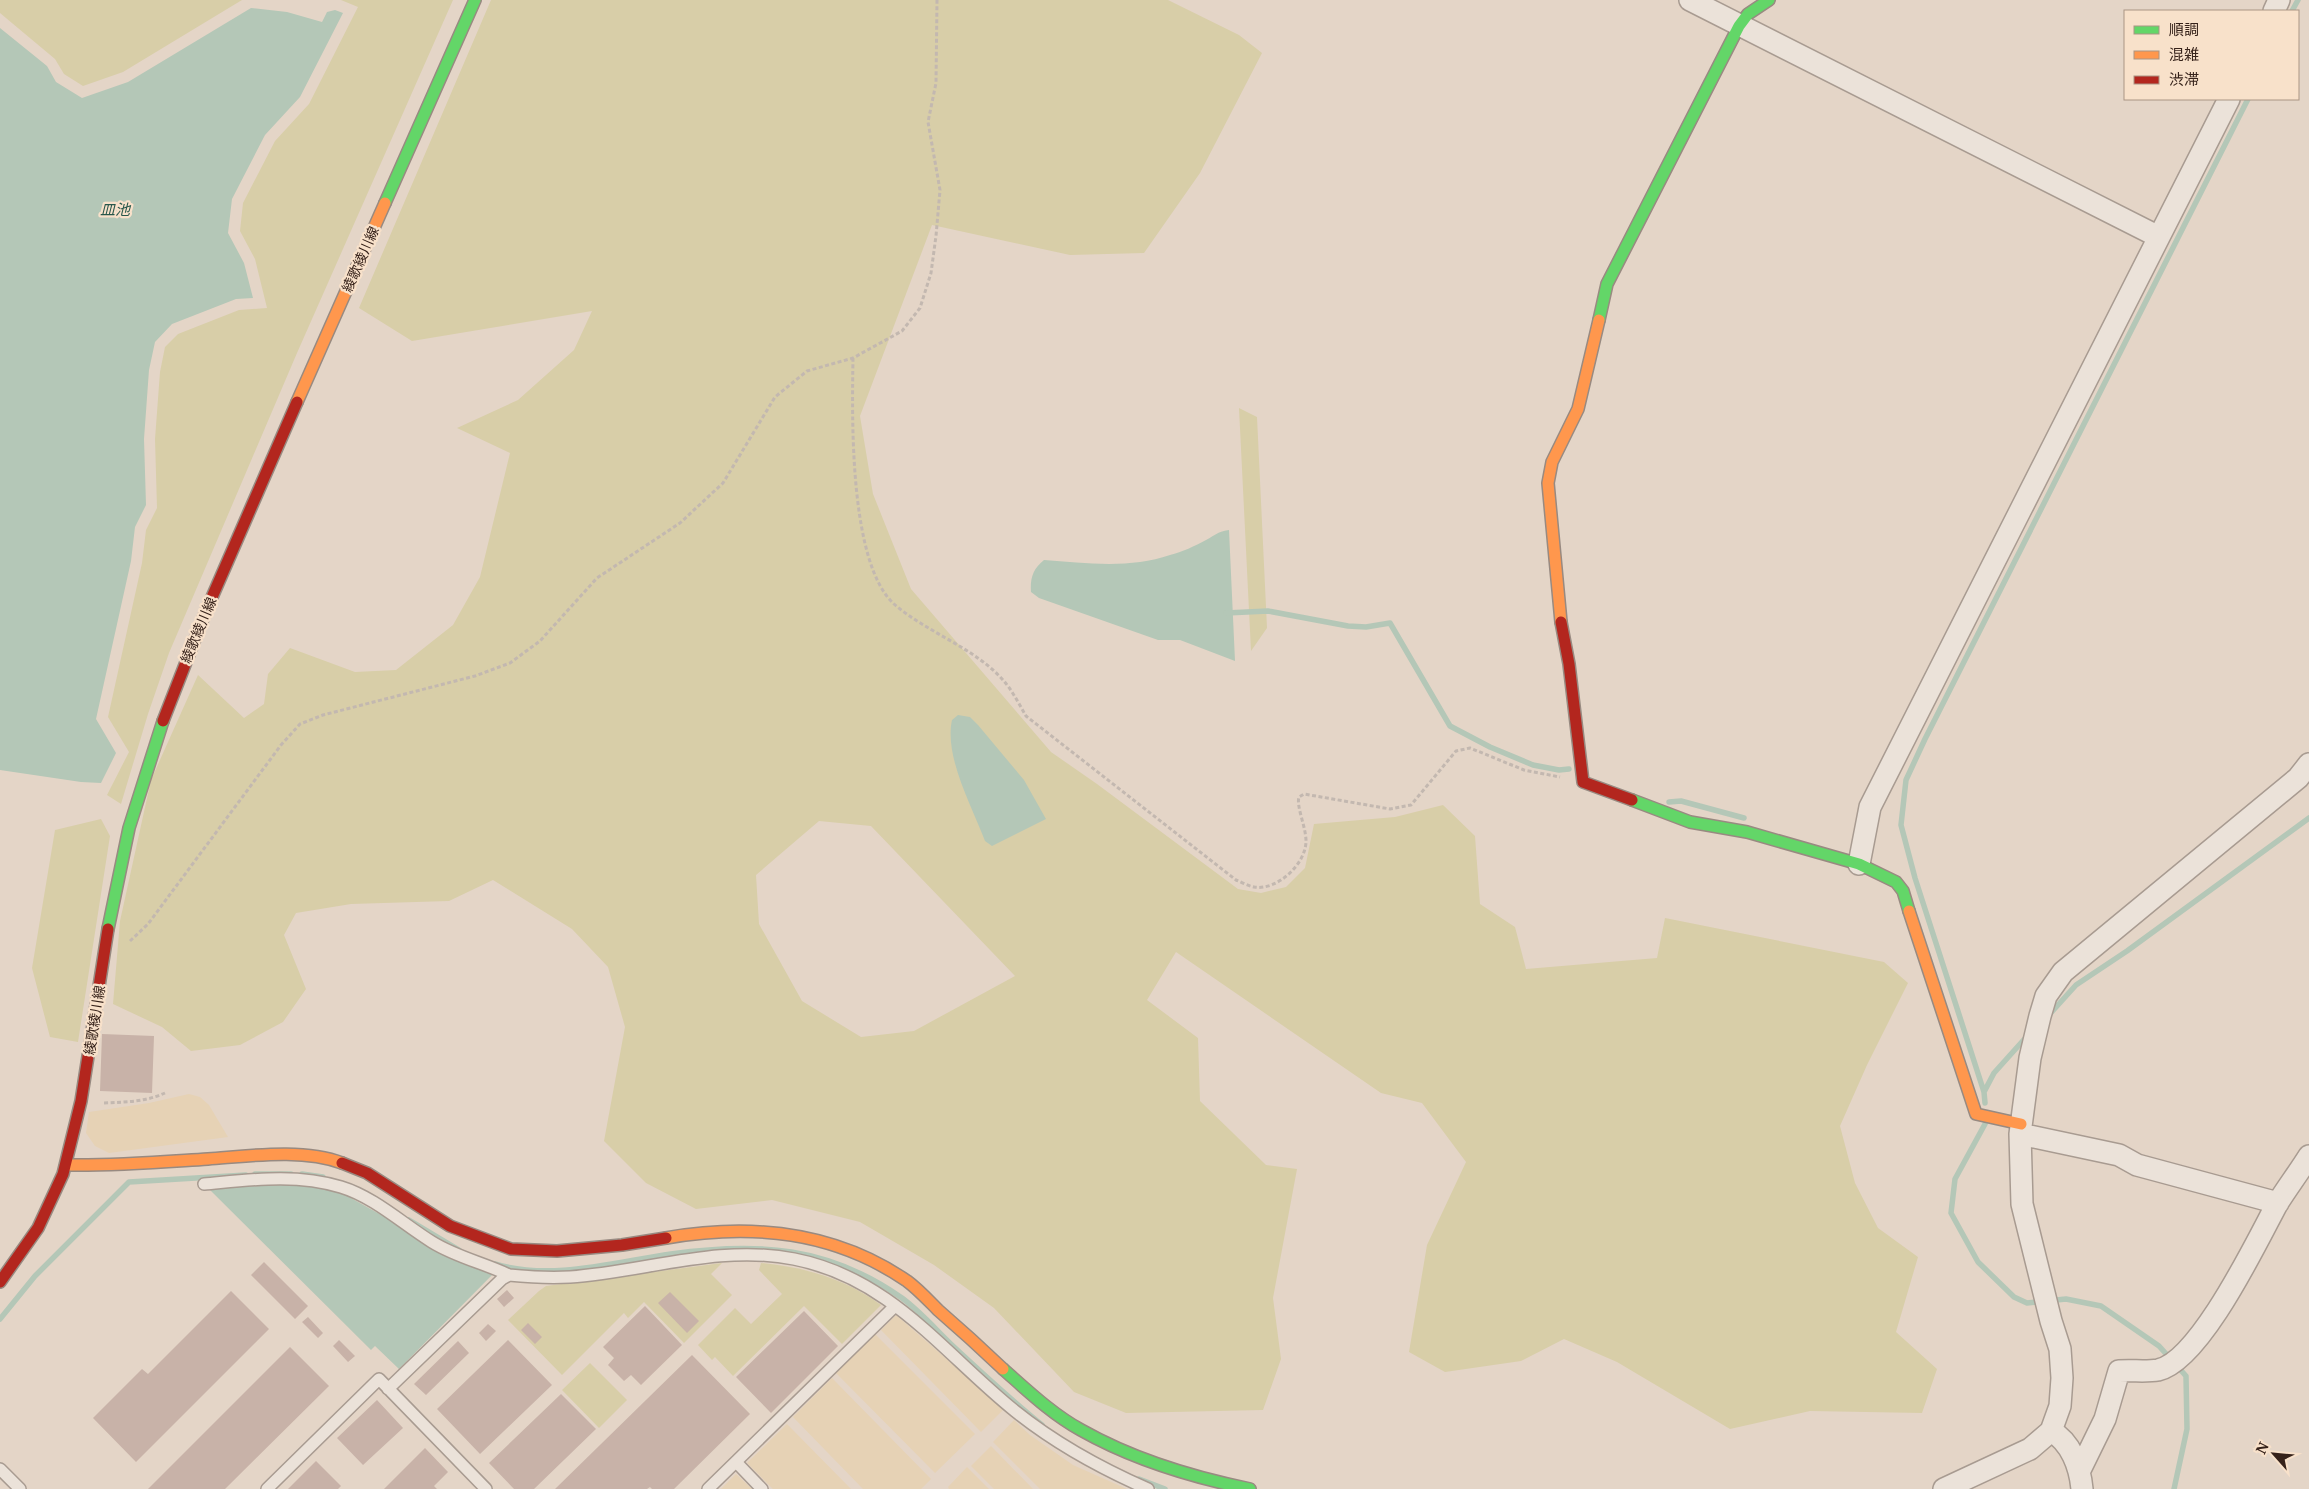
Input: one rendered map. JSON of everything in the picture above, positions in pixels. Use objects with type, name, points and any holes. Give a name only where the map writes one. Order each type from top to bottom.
[{"type":"street","name":"綾歌綾川線","points":[[0,1282],[43,1220],[66,1165],[81,1102],[114,894],[131,820],[165,711],[191,644],[306,380],[475,0]]},
{"type":"street","points":[[1690,0],[2159,237]]},
{"type":"street","points":[[1768,0],[1748,14],[1739,26],[1606,284],[1578,409],[1552,462],[1548,483],[1562,632],[1569,664],[1583,782],[1690,822],[1747,832],[1859,864],[1896,882],[1903,891],[1976,1114],[1997,1119],[2020,1129],[2119,1155],[2137,1165],[2278,1203]]},
{"type":"street","points":[[1859,864],[1870,807],[2228,100]]},
{"type":"street","points":[[1944,1489],[2030,1449],[2052,1431],[2060,1406],[2062,1378],[2060,1349],[2051,1321],[2022,1204],[2020,1129],[2030,1058],[2046,996],[2063,972],[2298,778],[2309,764]]},
{"type":"street","points":[[66,1165],[112,1166],[264,1155],[307,1156],[336,1161],[367,1173],[450,1226],[510,1248],[557,1251],[575,1250],[622,1245],[706,1231],[766,1230],[817,1239],[865,1257],[908,1282],[1038,1401],[1080,1430],[1126,1453],[1193,1477],[1250,1489]]},
{"type":"street","points":[[2081,1480],[2105,1418],[2120,1371],[2159,1370],[2182,1354],[2210,1320],[2235,1283],[2278,1203],[2309,1156]]},
{"type":"street","points":[[2052,1431],[2062,1437],[2081,1480]]},
{"type":"lane","points":[[204,1184],[274,1178],[304,1179],[341,1187],[372,1202],[433,1242],[463,1258],[509,1275],[570,1277],[707,1257],[752,1254],[794,1259],[831,1270],[868,1286],[913,1319],[1014,1410],[1053,1439],[1102,1469],[1148,1489]]},
{"type":"lane","points":[[388,1389],[502,1279],[509,1275]]},
{"type":"lane","points":[[708,1489],[895,1306]]},
{"type":"lane","points":[[267,1489],[379,1379],[486,1489]]},
{"type":"lane","points":[[736,1462],[762,1489]]},
{"type":"lane","points":[[0,1469],[20,1489]]},
{"type":"path","points":[[129,943],[148,924],[281,745],[300,724],[323,715],[475,676],[510,663],[540,641],[597,578],[680,523],[723,483],[775,397],[808,371],[853,358],[902,331],[920,308],[931,273],[940,190],[928,122],[936,83],[937,0]]},
{"type":"path","points":[[853,358],[852,429],[861,531],[879,586],[894,604],[980,661],[1003,680],[1026,716],[1236,880],[1255,888],[1278,884],[1296,867],[1306,844],[1304,820],[1297,803],[1299,797],[1311,795],[1390,809],[1410,806],[1456,751],[1470,748],[1524,770],[1583,782]]},
{"type":"path","points":[[81,1102],[137,1102],[152,1099],[165,1093]]},
{"type":"shaded area","points":[[0,0],[242,0],[123,72],[83,86],[64,74],[55,59],[0,13]]},
{"type":"shaded area","points":[[341,0],[453,0],[297,353],[169,653],[148,714],[121,804],[107,795],[129,752],[108,717],[142,563],[146,530],[157,508],[155,439],[160,372],[165,347],[178,334],[239,310],[267,308],[255,259],[240,231],[243,203],[275,141],[309,104],[358,7]]},
{"type":"shaded area","points":[[491,0],[1168,0],[1239,35],[1262,53],[1200,173],[1144,253],[1070,255],[932,225],[860,416],[873,494],[911,589],[1051,752],[1238,889],[1261,893],[1286,887],[1305,868],[1314,824],[1395,817],[1443,805],[1475,836],[1480,904],[1515,927],[1526,969],[1657,958],[1665,918],[1884,962],[1908,983],[1867,1065],[1840,1126],[1855,1183],[1878,1228],[1918,1257],[1896,1332],[1937,1369],[1922,1413],[1810,1411],[1730,1429],[1617,1362],[1564,1339],[1521,1361],[1445,1372],[1409,1352],[1427,1245],[1466,1162],[1422,1103],[1381,1093],[1176,952],[1147,1000],[1198,1038],[1200,1101],[1266,1165],[1297,1169],[1273,1298],[1281,1359],[1263,1410],[1126,1413],[1074,1392],[994,1308],[934,1265],[860,1222],[772,1200],[696,1209],[646,1183],[604,1141],[625,1027],[608,967],[572,929],[493,880],[449,901],[351,904],[296,913],[284,935],[306,989],[283,1022],[240,1045],[191,1051],[162,1027],[113,1004],[120,921],[151,780],[198,675],[244,718],[264,704],[268,674],[290,648],[355,672],[396,670],[453,625],[480,577],[510,453],[457,428],[518,400],[574,350],[592,311],[412,341],[359,308]],"holes":[[[819,821],[871,826],[1015,976],[914,1031],[861,1037],[802,1001],[759,924],[756,875]]]},
{"type":"shaded area","points":[[1239,408],[1257,417],[1267,628],[1251,651]]},
{"type":"shaded area","points":[[101,819],[110,836],[78,1042],[50,1037],[32,968],[55,830]]},
{"type":"shaded area","points":[[189,1094],[200,1097],[209,1105],[228,1137],[109,1153],[95,1146],[86,1133],[89,1112],[149,1103]]},
{"type":"shaded area","points":[[722,1263],[711,1274],[732,1295],[684,1343],[644,1302],[628,1318],[624,1313],[562,1375],[508,1320],[546,1286]]},
{"type":"shaded area","points":[[761,1263],[809,1271],[839,1281],[881,1305],[842,1344],[804,1306],[733,1376],[715,1357],[712,1360],[698,1345],[735,1308],[751,1324],[782,1294],[759,1270]]},
{"type":"shaded area","points":[[896,1315],[1004,1409],[981,1432],[881,1330]]},
{"type":"shaded area","points":[[875,1334],[975,1434],[935,1473],[836,1373]]},
{"type":"shaded area","points":[[590,1363],[627,1400],[599,1428],[562,1390]]},
{"type":"shaded area","points":[[832,1378],[931,1479],[921,1489],[863,1489],[793,1417]]},
{"type":"shaded area","points":[[1014,1420],[1030,1435],[1073,1465],[1127,1489],[1040,1489],[993,1442]]},
{"type":"shaded area","points":[[787,1424],[851,1489],[773,1489],[747,1463]]},
{"type":"shaded area","points":[[991,1446],[1033,1489],[994,1489],[971,1466]]},
{"type":"shaded area","points":[[967,1467],[989,1489],[949,1489],[948,1487]]},
{"type":"shaded area","points":[[736,1474],[752,1489],[721,1489]]},
{"type":"water","name":"皿池","points":[[251,8],[287,12],[322,22],[327,12],[335,10],[343,13],[300,97],[265,135],[232,199],[228,233],[244,263],[253,298],[236,299],[172,324],[155,342],[149,370],[144,439],[146,505],[135,527],[131,561],[96,719],[116,753],[101,783],[81,782],[0,770],[0,28],[47,66],[56,82],[82,98],[128,82]]},
{"type":"water","points":[[1229,530],[1235,661],[1180,640],[1158,640],[1039,598],[1031,592],[1033,574],[1044,560],[1107,564],[1139,562],[1179,552]]},
{"type":"water","points":[[958,715],[970,717],[978,725],[1024,780],[1046,819],[992,846],[985,841],[955,765],[951,734],[952,720]]},
{"type":"water","points":[[283,1185],[312,1186],[342,1193],[399,1225],[494,1273],[399,1369],[375,1346],[371,1350],[208,1188]]},
{"type":"building","points":[[102,1034],[154,1036],[152,1093],[100,1091]]},
{"type":"building","points":[[264,1262],[308,1306],[295,1319],[251,1275]]},
{"type":"building","points":[[507,1290],[514,1298],[504,1307],[497,1299]]},
{"type":"building","points":[[231,1291],[269,1329],[136,1462],[93,1418],[142,1369],[148,1374]]},
{"type":"building","points":[[670,1292],[699,1321],[687,1333],[658,1303]]},
{"type":"building","points":[[645,1306],[682,1345],[641,1385],[631,1375],[624,1381],[608,1365],[614,1358],[603,1347]]},
{"type":"building","points":[[804,1311],[838,1346],[771,1413],[736,1377]]},
{"type":"building","points":[[308,1317],[323,1333],[318,1338],[302,1322]]},
{"type":"building","points":[[528,1323],[542,1337],[535,1344],[521,1330]]},
{"type":"building","points":[[488,1324],[496,1331],[486,1341],[479,1333]]},
{"type":"building","points":[[339,1340],[355,1356],[348,1362],[333,1346]]},
{"type":"building","points":[[508,1340],[552,1385],[480,1454],[437,1409]]},
{"type":"building","points":[[458,1341],[469,1353],[426,1395],[414,1384]]},
{"type":"building","points":[[290,1347],[329,1386],[225,1489],[148,1489]]},
{"type":"building","points":[[692,1355],[750,1414],[674,1489],[652,1489],[650,1487],[647,1489],[555,1489]]},
{"type":"building","points":[[561,1394],[596,1429],[534,1489],[514,1489],[489,1463]]},
{"type":"building","points":[[377,1400],[403,1428],[363,1465],[337,1438]]},
{"type":"building","points":[[425,1448],[448,1472],[434,1486],[437,1489],[384,1489]]},
{"type":"building","points":[[316,1461],[341,1486],[338,1489],[288,1489]]},
{"type":"waterway","points":[[2293,10],[2298,0]]},
{"type":"waterway","points":[[1985,1103],[1984,1092],[1915,878],[1901,825],[1906,780],[2247,100]]},
{"type":"waterway","points":[[1226,613],[1268,611],[1348,626],[1366,627],[1390,623],[1450,726],[1490,747],[1533,765],[1559,770],[1569,769]]},
{"type":"waterway","points":[[1669,802],[1681,801],[1744,818]]},
{"type":"waterway","points":[[2048,1016],[2076,985],[2127,951],[2309,818]]},
{"type":"waterway","points":[[1984,1092],[1994,1073],[2029,1034]]},
{"type":"waterway","points":[[1985,1124],[1955,1179],[1951,1213],[1978,1262],[2014,1297],[2027,1303],[2066,1299],[2101,1306],[2159,1346],[2186,1376],[2187,1429],[2174,1489]]},
{"type":"waterway","points":[[255,1174],[291,1174]]},
{"type":"waterway","points":[[302,1174],[323,1177]]},
{"type":"waterway","points":[[0,1319],[35,1276],[129,1182],[246,1175]]},
{"type":"waterway","points":[[409,1220],[459,1250]]},
{"type":"waterway","points":[[495,1264],[517,1269],[561,1270],[606,1265],[671,1254],[733,1248],[791,1252],[819,1258],[847,1268],[874,1281],[909,1303],[986,1377],[1042,1425]]},
{"type":"waterway","points":[[1139,1479],[1165,1489]]},
{"type":"traffic: fast","points":[[385,203],[475,0]]},
{"type":"traffic: fast","points":[[1599,320],[1607,284],[1739,26],[1748,14],[1769,0]]},
{"type":"traffic: fast","points":[[108,929],[129,828],[163,721]]},
{"type":"traffic: fast","points":[[1632,800],[1690,822],[1747,832],[1859,864],[1896,882],[1903,891],[1909,911]]},
{"type":"traffic: fast","points":[[1003,1369],[1060,1417],[1101,1441],[1163,1466],[1206,1479],[1250,1489]]},
{"type":"traffic: slow","points":[[297,402],[385,203]]},
{"type":"traffic: slow","points":[[1561,622],[1548,483],[1552,462],[1578,409],[1599,320]]},
{"type":"traffic: slow","points":[[1909,911],[1976,1114],[2021,1124]]},
{"type":"traffic: slow","points":[[66,1165],[137,1164],[276,1154],[327,1158],[342,1163]]},
{"type":"traffic: slow","points":[[666,1238],[698,1233],[761,1232],[821,1241],[851,1251],[879,1264],[911,1284],[1003,1369]]},
{"type":"traffic: jam","points":[[163,721],[206,611],[297,402]]},
{"type":"traffic: jam","points":[[1561,622],[1569,664],[1583,782],[1632,800]]},
{"type":"traffic: jam","points":[[0,1282],[38,1228],[63,1174],[81,1101],[108,929]]},
{"type":"traffic: jam","points":[[342,1163],[367,1173],[450,1226],[511,1249],[557,1251],[622,1245],[666,1238]]}]
